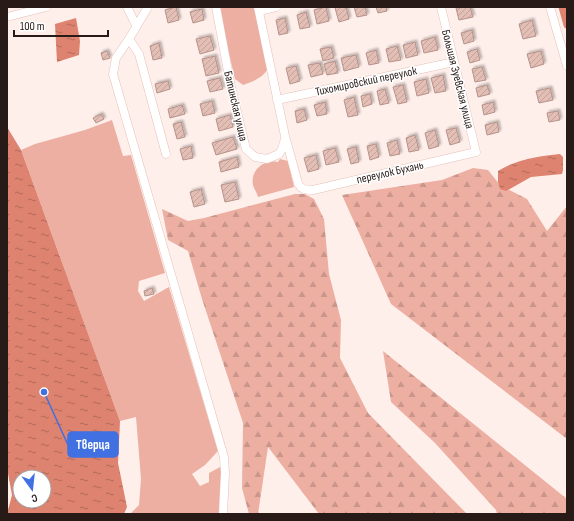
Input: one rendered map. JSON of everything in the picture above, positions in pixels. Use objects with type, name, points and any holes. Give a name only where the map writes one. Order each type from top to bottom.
[{"type":"street","points":[[7,17],[46,7]]},
{"type":"street","points":[[127,7],[136,25]]},
{"type":"street","points":[[148,7],[116,58],[113,74],[224,457],[226,473],[223,514]]},
{"type":"street","name":"Батинская улица","points":[[216,7],[231,87],[246,149],[250,154],[261,159],[273,157],[282,149],[285,136]]},
{"type":"street","points":[[276,7],[259,9],[285,136]]},
{"type":"street","name":"Большая Зуевская улица","points":[[441,7],[476,152]]},
{"type":"street","points":[[550,7],[567,66]]},
{"type":"street","points":[[129,39],[138,54],[166,154]]},
{"type":"street","name":"Тихомировский переулок","points":[[277,100],[454,62]]},
{"type":"street","name":"переулок Бухань","points":[[285,136],[298,183],[304,190],[313,190],[476,152]]},
{"type":"green space","points":[[218,7],[255,7],[269,67],[264,74],[243,85],[235,79]]},
{"type":"green space","points":[[112,120],[123,156],[131,155],[165,273],[139,281],[138,291],[144,301],[169,287],[218,451],[205,465],[192,474],[200,486],[209,482],[209,473],[222,466],[219,514],[130,514],[139,505],[141,479],[136,417],[120,421],[21,150],[35,144],[85,130]]},
{"type":"green space","points":[[280,159],[288,161],[294,187],[258,197],[253,185],[256,170],[263,164],[268,162],[278,162]]},
{"type":"green space","points":[[473,168],[488,170],[500,185],[527,199],[547,231],[567,206],[567,439],[391,304],[342,195],[442,180]]},
{"type":"green space","points":[[295,194],[305,194],[314,199],[324,219],[329,274],[341,320],[340,358],[368,413],[467,514],[319,514],[268,447],[258,514],[249,514],[242,488],[243,423],[202,299],[188,251],[168,240],[162,209],[188,221]]},
{"type":"green space","points":[[383,351],[567,499],[567,514],[497,514],[496,510],[435,443],[391,402]]},
{"type":"water","points":[[76,18],[80,41],[79,55],[57,62],[55,24]]},
{"type":"water","points":[[7,127],[21,150],[120,421],[118,463],[127,507],[124,514],[7,514],[12,495],[7,468]]},
{"type":"water","points":[[560,154],[563,157],[562,174],[531,177],[506,191],[500,189],[498,182],[498,171],[512,164],[528,159]]},
{"type":"building","points":[[176,7],[179,20],[168,23],[165,10]]},
{"type":"building","points":[[326,7],[329,21],[317,24],[314,10]]},
{"type":"building","points":[[346,7],[349,19],[339,22],[335,8]]},
{"type":"building","points":[[354,7],[365,7],[367,15],[357,17]]},
{"type":"building","points":[[376,7],[386,7],[387,11],[378,13]]},
{"type":"building","points":[[470,7],[473,17],[459,20],[456,8]]},
{"type":"building","points":[[202,9],[204,20],[193,23],[190,12]]},
{"type":"building","points":[[306,12],[310,27],[300,29],[297,15]]},
{"type":"building","points":[[285,18],[288,33],[279,35],[276,20]]},
{"type":"building","points":[[532,20],[536,36],[523,39],[519,24]]},
{"type":"building","points":[[472,30],[474,41],[464,44],[461,33]]},
{"type":"building","points":[[210,36],[214,50],[200,54],[196,39]]},
{"type":"building","points":[[435,37],[438,50],[424,53],[421,41]]},
{"type":"building","points":[[415,42],[418,55],[406,58],[403,45]]},
{"type":"building","points":[[159,43],[162,58],[153,60],[150,46]]},
{"type":"building","points":[[397,46],[401,60],[389,62],[386,49]]},
{"type":"building","points":[[331,47],[334,58],[323,61],[320,49]]},
{"type":"building","points":[[477,49],[480,60],[470,63],[467,52]]},
{"type":"building","points":[[376,50],[379,63],[369,65],[366,53]]},
{"type":"building","points":[[107,51],[110,58],[103,60],[101,53]]},
{"type":"building","points":[[541,51],[544,64],[531,68],[527,54]]},
{"type":"building","points":[[356,55],[359,67],[344,71],[341,58]]},
{"type":"building","points":[[215,56],[219,73],[206,76],[202,59]]},
{"type":"building","points":[[335,61],[338,73],[327,75],[324,64]]},
{"type":"building","points":[[320,63],[323,74],[311,77],[308,65]]},
{"type":"building","points":[[296,66],[300,81],[290,84],[286,68]]},
{"type":"building","points":[[482,67],[486,80],[475,82],[472,69]]},
{"type":"building","points":[[443,75],[446,91],[435,93],[431,78]]},
{"type":"building","points":[[220,78],[223,89],[210,92],[207,81]]},
{"type":"building","points":[[426,79],[429,93],[417,96],[414,82]]},
{"type":"building","points":[[168,81],[170,89],[157,93],[155,84]]},
{"type":"building","points":[[403,85],[407,102],[398,104],[393,87]]},
{"type":"building","points":[[487,85],[490,94],[478,97],[476,88]]},
{"type":"building","points":[[550,88],[553,100],[539,103],[536,91]]},
{"type":"building","points":[[385,89],[389,103],[380,105],[377,91]]},
{"type":"building","points":[[370,94],[372,104],[363,107],[361,96]]},
{"type":"building","points":[[354,97],[358,115],[348,117],[344,100]]},
{"type":"building","points":[[212,101],[215,113],[203,116],[200,104]]},
{"type":"building","points":[[325,102],[327,114],[317,116],[314,105]]},
{"type":"building","points":[[493,102],[495,112],[484,115],[482,105]]},
{"type":"building","points":[[182,105],[185,114],[170,118],[168,109]]},
{"type":"building","points":[[304,109],[307,120],[297,123],[295,111]]},
{"type":"building","points":[[558,111],[560,120],[549,122],[547,113]]},
{"type":"building","points":[[101,114],[104,119],[96,123],[93,118]]},
{"type":"building","points":[[230,115],[233,127],[219,131],[216,119]]},
{"type":"building","points":[[181,122],[185,137],[177,139],[173,124]]},
{"type":"building","points":[[497,122],[499,132],[487,135],[485,125]]},
{"type":"building","points":[[456,128],[460,142],[450,145],[446,130]]},
{"type":"building","points":[[435,130],[439,146],[429,149],[425,133]]},
{"type":"building","points":[[415,135],[419,150],[409,152],[406,138]]},
{"type":"building","points":[[233,137],[237,149],[216,155],[212,143]]},
{"type":"building","points":[[397,140],[400,154],[390,156],[387,143]]},
{"type":"building","points":[[376,144],[379,157],[370,160],[367,146]]},
{"type":"building","points":[[191,146],[193,158],[183,160],[180,149]]},
{"type":"building","points":[[356,147],[359,162],[351,164],[347,149]]},
{"type":"building","points":[[335,148],[339,162],[326,165],[323,151]]},
{"type":"building","points":[[316,155],[319,169],[308,172],[304,158]]},
{"type":"building","points":[[237,157],[239,167],[221,172],[219,162]]},
{"type":"building","points":[[235,182],[239,199],[225,202],[221,185]]},
{"type":"building","points":[[201,189],[205,204],[194,207],[190,192]]},
{"type":"building","points":[[152,288],[154,294],[145,296],[144,291]]},
{"type":"waterway","points":[[562,7],[567,25]]},
{"type":"place","name":"Тверца","points":[[44,392]]}]
